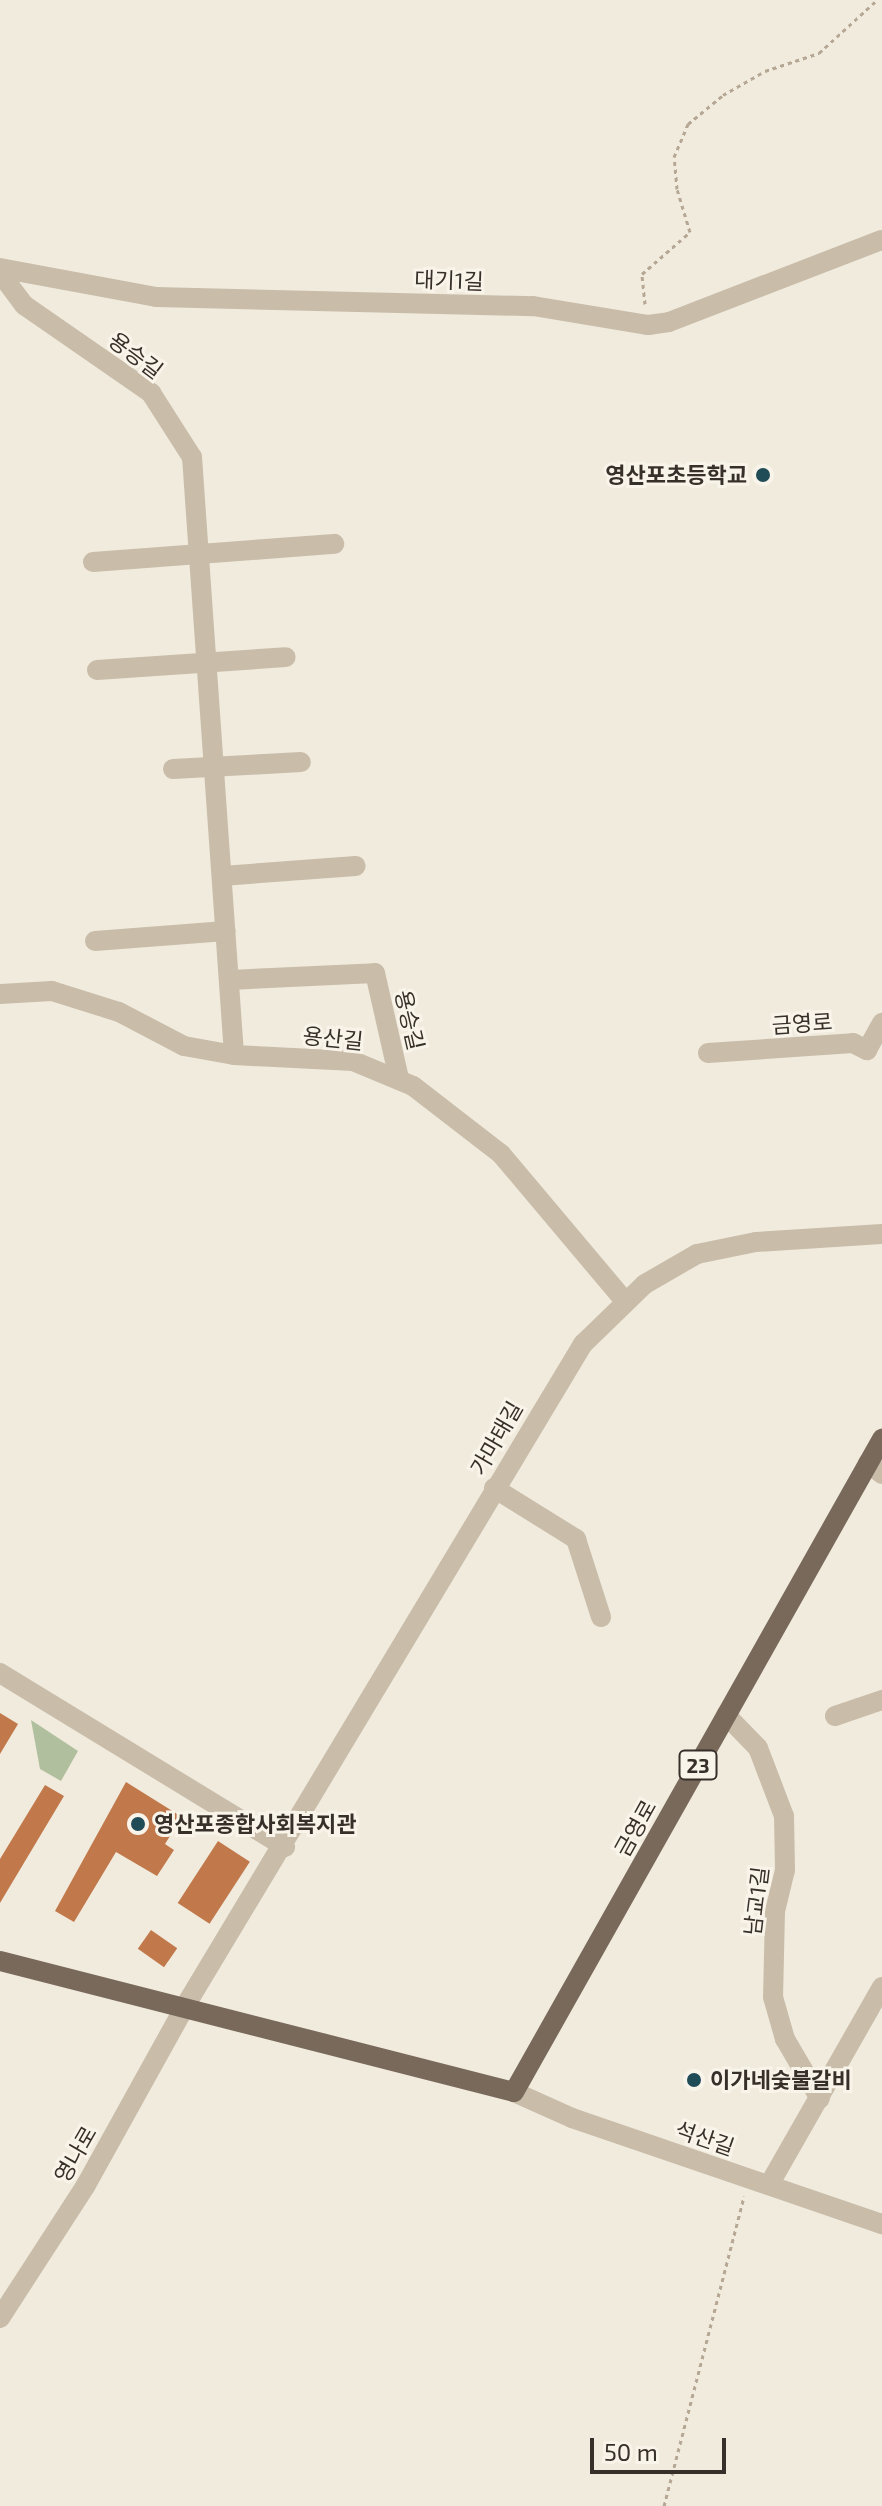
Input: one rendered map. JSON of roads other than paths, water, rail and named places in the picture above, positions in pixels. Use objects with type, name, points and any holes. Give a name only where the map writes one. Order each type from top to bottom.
[{"type":"main road","name":"금영로","points":[[514,2092],[726,1715],[875,1468],[882,1439]]},
{"type":"main road","points":[[0,1961],[514,2092]]},
{"type":"street","name":"대기1길","points":[[0,271],[156,297],[533,306],[648,325],[669,322],[882,240]]},
{"type":"street","name":"용승길","points":[[0,271],[24,305],[151,393],[192,457],[234,1055]]},
{"type":"street","points":[[93,562],[334,544]]},
{"type":"street","points":[[97,670],[286,657]]},
{"type":"street","points":[[173,769],[301,762]]},
{"type":"street","points":[[222,876],[356,866]]},
{"type":"street","points":[[95,941],[226,931]]},
{"type":"street","name":"용승길","points":[[229,980],[375,973],[399,1079]]},
{"type":"street","name":"용산길","points":[[0,994],[52,991],[119,1012],[184,1046],[234,1055],[353,1061],[399,1079],[431,1095],[501,1154],[624,1300]]},
{"type":"street","name":"금영로","points":[[708,1053],[853,1043],[867,1050],[882,1023]]},
{"type":"street","name":"가마태길","points":[[184,2008],[285,1847],[558,1380],[624,1300],[679,1262],[721,1248],[882,1234]]},
{"type":"street","points":[[494,1488],[576,1539],[601,1617]]},
{"type":"street","points":[[0,1673],[285,1847]]},
{"type":"street","points":[[835,1716],[882,1700]]},
{"type":"street","name":"남교1길","points":[[726,1715],[758,1748],[784,1816],[785,1870],[775,1911],[773,1997],[791,2052],[820,2099]]},
{"type":"street","points":[[769,2185],[879,1996]]},
{"type":"street","name":"영나로","points":[[0,2318],[86,2185],[184,2008]]},
{"type":"street","name":"석산길","points":[[514,2092],[572,2118],[882,2224]]},
{"type":"place","name":"영산포초등학교","points":[[763,475]]},
{"type":"place","name":"영산포종합사회복지관","points":[[138,1824]]},
{"type":"place","name":"이가네숯불갈비","points":[[694,2080]]}]
